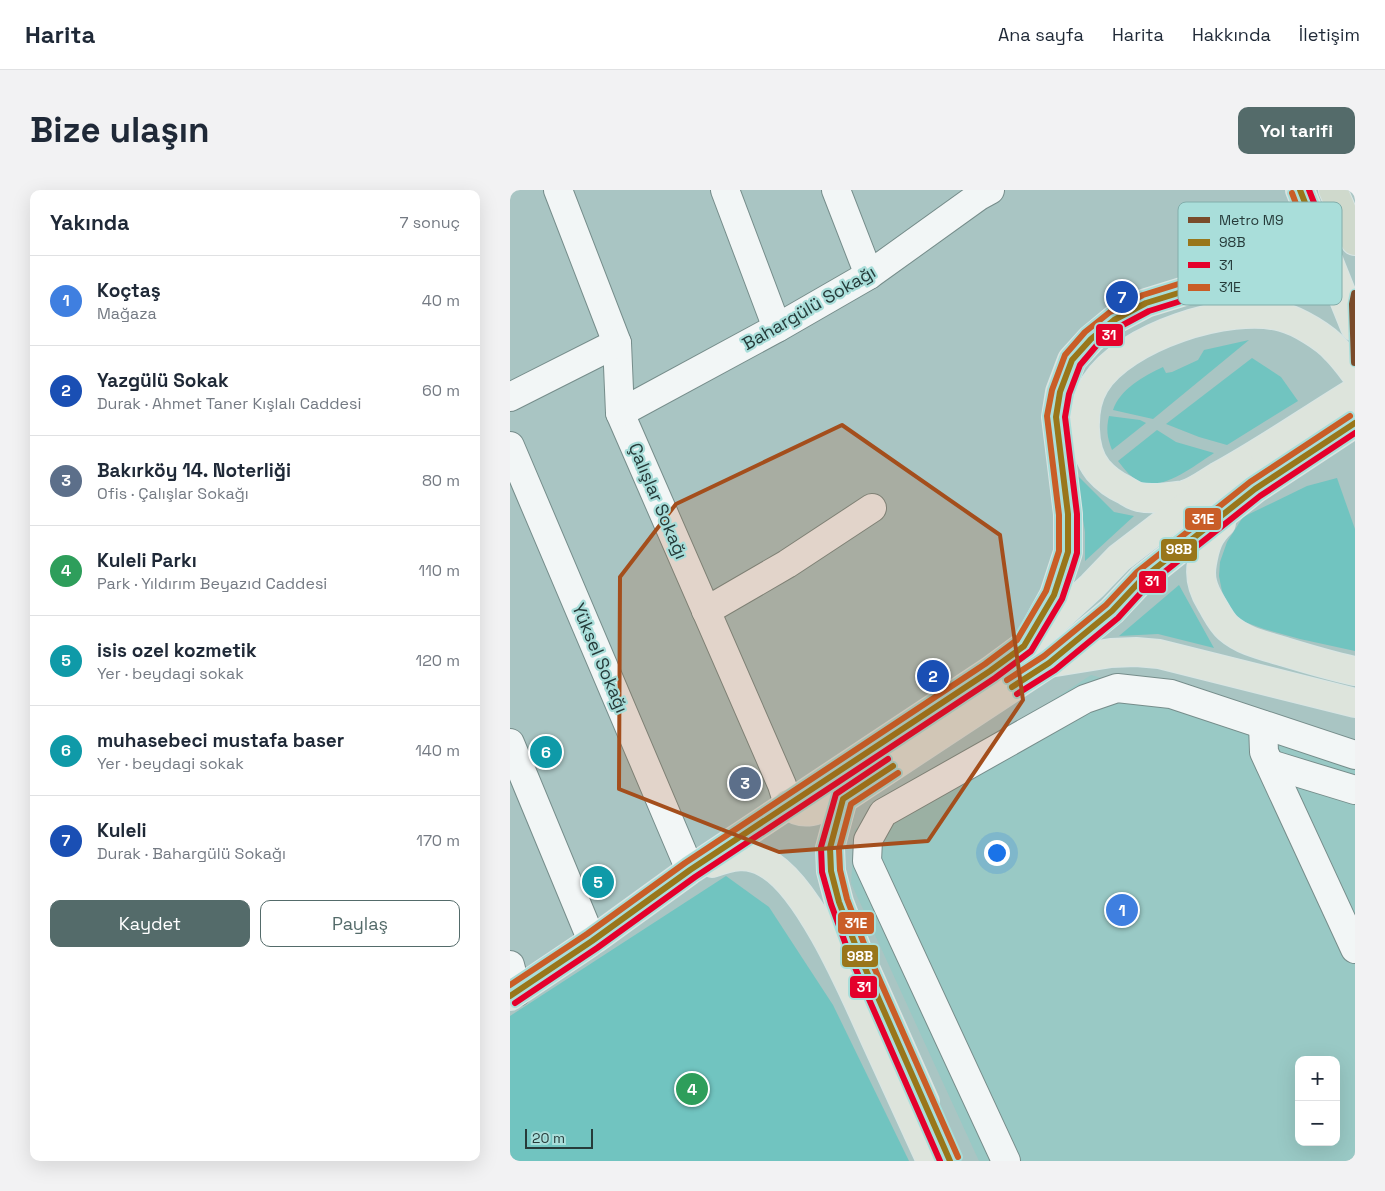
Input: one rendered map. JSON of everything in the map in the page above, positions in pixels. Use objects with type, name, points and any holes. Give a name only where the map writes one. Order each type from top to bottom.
[{"type":"highway","points":[[1333,190],[1338,202]]},
{"type":"highway","points":[[1342,211],[1355,241]]},
{"type":"main road","points":[[1300,190],[1305,202]]},
{"type":"main road","points":[[1024,646],[1054,595],[1068,552],[1068,514],[1056,417],[1060,392],[1072,360],[1091,339],[1114,320],[1146,303],[1178,293]]},
{"type":"main road","points":[[1342,295],[1355,327]]},
{"type":"main road","points":[[1355,373],[1335,348],[1302,325],[1282,317],[1265,314],[1228,315],[1174,329],[1127,353],[1110,366],[1095,383],[1088,398],[1084,420],[1088,450],[1098,470],[1116,486],[1138,497],[1154,498],[1186,494],[1240,465],[1355,392]]},
{"type":"main road","points":[[788,804],[794,810],[804,813],[843,800],[1049,663],[1112,611],[1142,579],[1255,489],[1355,423]]},
{"type":"main road","points":[[513,994],[592,941],[690,870],[990,671],[1024,646],[1092,586],[1119,558],[1240,465]]},
{"type":"main road","points":[[1255,489],[1211,533],[1204,546],[1201,569],[1201,581],[1204,592],[1227,628],[1241,636],[1259,644],[1355,671]]},
{"type":"main road","points":[[1049,663],[1111,653],[1136,652],[1159,654],[1355,703]]},
{"type":"main road","points":[[843,800],[830,848],[831,871],[839,902],[858,952],[950,1161]]},
{"type":"main road","points":[[690,870],[726,858],[747,855],[767,863],[783,876],[816,920],[847,978],[931,1161]]},
{"type":"street","name":"Çalışlar Sokağı","points":[[558,190],[617,343],[620,413],[782,785],[788,804]]},
{"type":"street","points":[[725,190],[776,328]]},
{"type":"street","points":[[836,190],[869,275]]},
{"type":"street","name":"Bahargülü Sokağı","points":[[620,413],[869,275],[982,192]]},
{"type":"street","points":[[510,397],[617,343]]},
{"type":"street","name":"Yüksel Sokağı","points":[[510,446],[690,870]]},
{"type":"street","points":[[706,611],[787,564],[872,508]]},
{"type":"street","points":[[1006,1161],[867,861],[868,840],[884,813],[1085,698],[1117,688],[1170,694],[1355,755]]},
{"type":"street","points":[[1263,725],[1264,752],[1355,949]]},
{"type":"street","points":[[510,743],[592,941]]},
{"type":"street","points":[[1270,764],[1355,790]]},
{"type":"street","points":[[510,965],[513,994]]},
{"type":"highlighted area","points":[[842,425],[1000,535],[1023,700],[928,841],[779,852],[619,789],[620,577],[676,504]]},
{"type":"shaded area","points":[[1249,340],[1153,419],[1113,410],[1116,402],[1127,390],[1141,379],[1163,367],[1166,373],[1172,372],[1198,360],[1204,350]]},
{"type":"shaded area","points":[[1252,358],[1281,377],[1298,401],[1227,445],[1199,437],[1166,424]]},
{"type":"shaded area","points":[[1109,416],[1140,420],[1146,423],[1112,450],[1108,433]]},
{"type":"shaded area","points":[[1157,430],[1176,442],[1214,453],[1189,470],[1169,480],[1149,484],[1141,482],[1131,476],[1118,461]]},
{"type":"shaded area","points":[[1076,474],[1114,512],[1134,516],[1085,561],[1085,532]]},
{"type":"shaded area","points":[[1337,478],[1355,529],[1355,651],[1300,639],[1242,621],[1230,609],[1222,591],[1219,576],[1220,562],[1227,542],[1243,517],[1307,486]]},
{"type":"shaded area","points":[[1179,585],[1214,648],[1158,634],[1119,636]]},
{"type":"shaded area","points":[[1091,675],[1355,747],[1355,1161],[979,1161],[851,883],[855,829]]},
{"type":"shaded area","points":[[726,876],[769,907],[833,1005],[909,1161],[510,1161],[510,1016]]},
{"type":"metro line","name":"M9","points":[[1355,294],[1353,304],[1355,362]]},
{"type":"transit line","name":"98B","points":[[1300,190],[1305,202]]},
{"type":"transit line","name":"31","points":[[1309,190],[1314,202]]},
{"type":"transit line","name":"31E","points":[[1292,193],[1295,202]]},
{"type":"transit line","name":"31E","points":[[510,985],[587,934],[685,863],[985,664],[1017,640],[1046,591],[1059,551],[1059,515],[1047,416],[1052,390],[1065,355],[1085,332],[1110,312],[1143,295],[1178,284]]},
{"type":"transit line","name":"98B","points":[[510,996],[592,941],[690,870],[990,671],[1024,646],[1054,595],[1068,552],[1068,514],[1056,417],[1060,392],[1072,360],[1091,339],[1114,320],[1146,303],[1178,293]]},
{"type":"transit line","name":"31","points":[[515,1003],[597,948],[695,877],[995,678],[1031,651],[1062,599],[1077,553],[1077,514],[1065,417],[1069,394],[1080,365],[1097,345],[1119,327],[1149,311],[1178,302]]},
{"type":"transit line","name":"31E","points":[[1007,680],[1044,656],[1106,605],[1137,572],[1250,482],[1350,416]]},
{"type":"transit line","name":"98B","points":[[1012,687],[1049,663],[1112,611],[1142,579],[1255,489],[1355,423]]},
{"type":"transit line","name":"31","points":[[1017,694],[1055,670],[1118,618],[1148,585],[1260,496],[1355,433]]},
{"type":"transit line","name":"31","points":[[888,759],[836,794],[821,847],[822,872],[831,904],[850,956],[940,1161]]},
{"type":"transit line","name":"98B","points":[[893,766],[843,799],[830,848],[831,871],[839,902],[858,952],[950,1161]]},
{"type":"transit line","name":"31E","points":[[898,773],[851,804],[839,849],[840,870],[847,899],[866,949],[958,1157]]},
{"type":"place","name":"Kuleli","points":[[1122,297]]},
{"type":"place","name":"Yazgülü Sokak","points":[[933,676]]},
{"type":"place","name":"muhasebeci mustafa baser","points":[[546,752]]},
{"type":"place","name":"Bakırköy 14. Noterliği","points":[[745,783]]},
{"type":"place","name":"isis ozel kozmetik","points":[[598,882]]},
{"type":"place","name":"Koçtaş","points":[[1122,910]]},
{"type":"place","name":"Kuleli Parkı","points":[[692,1089]]}]
